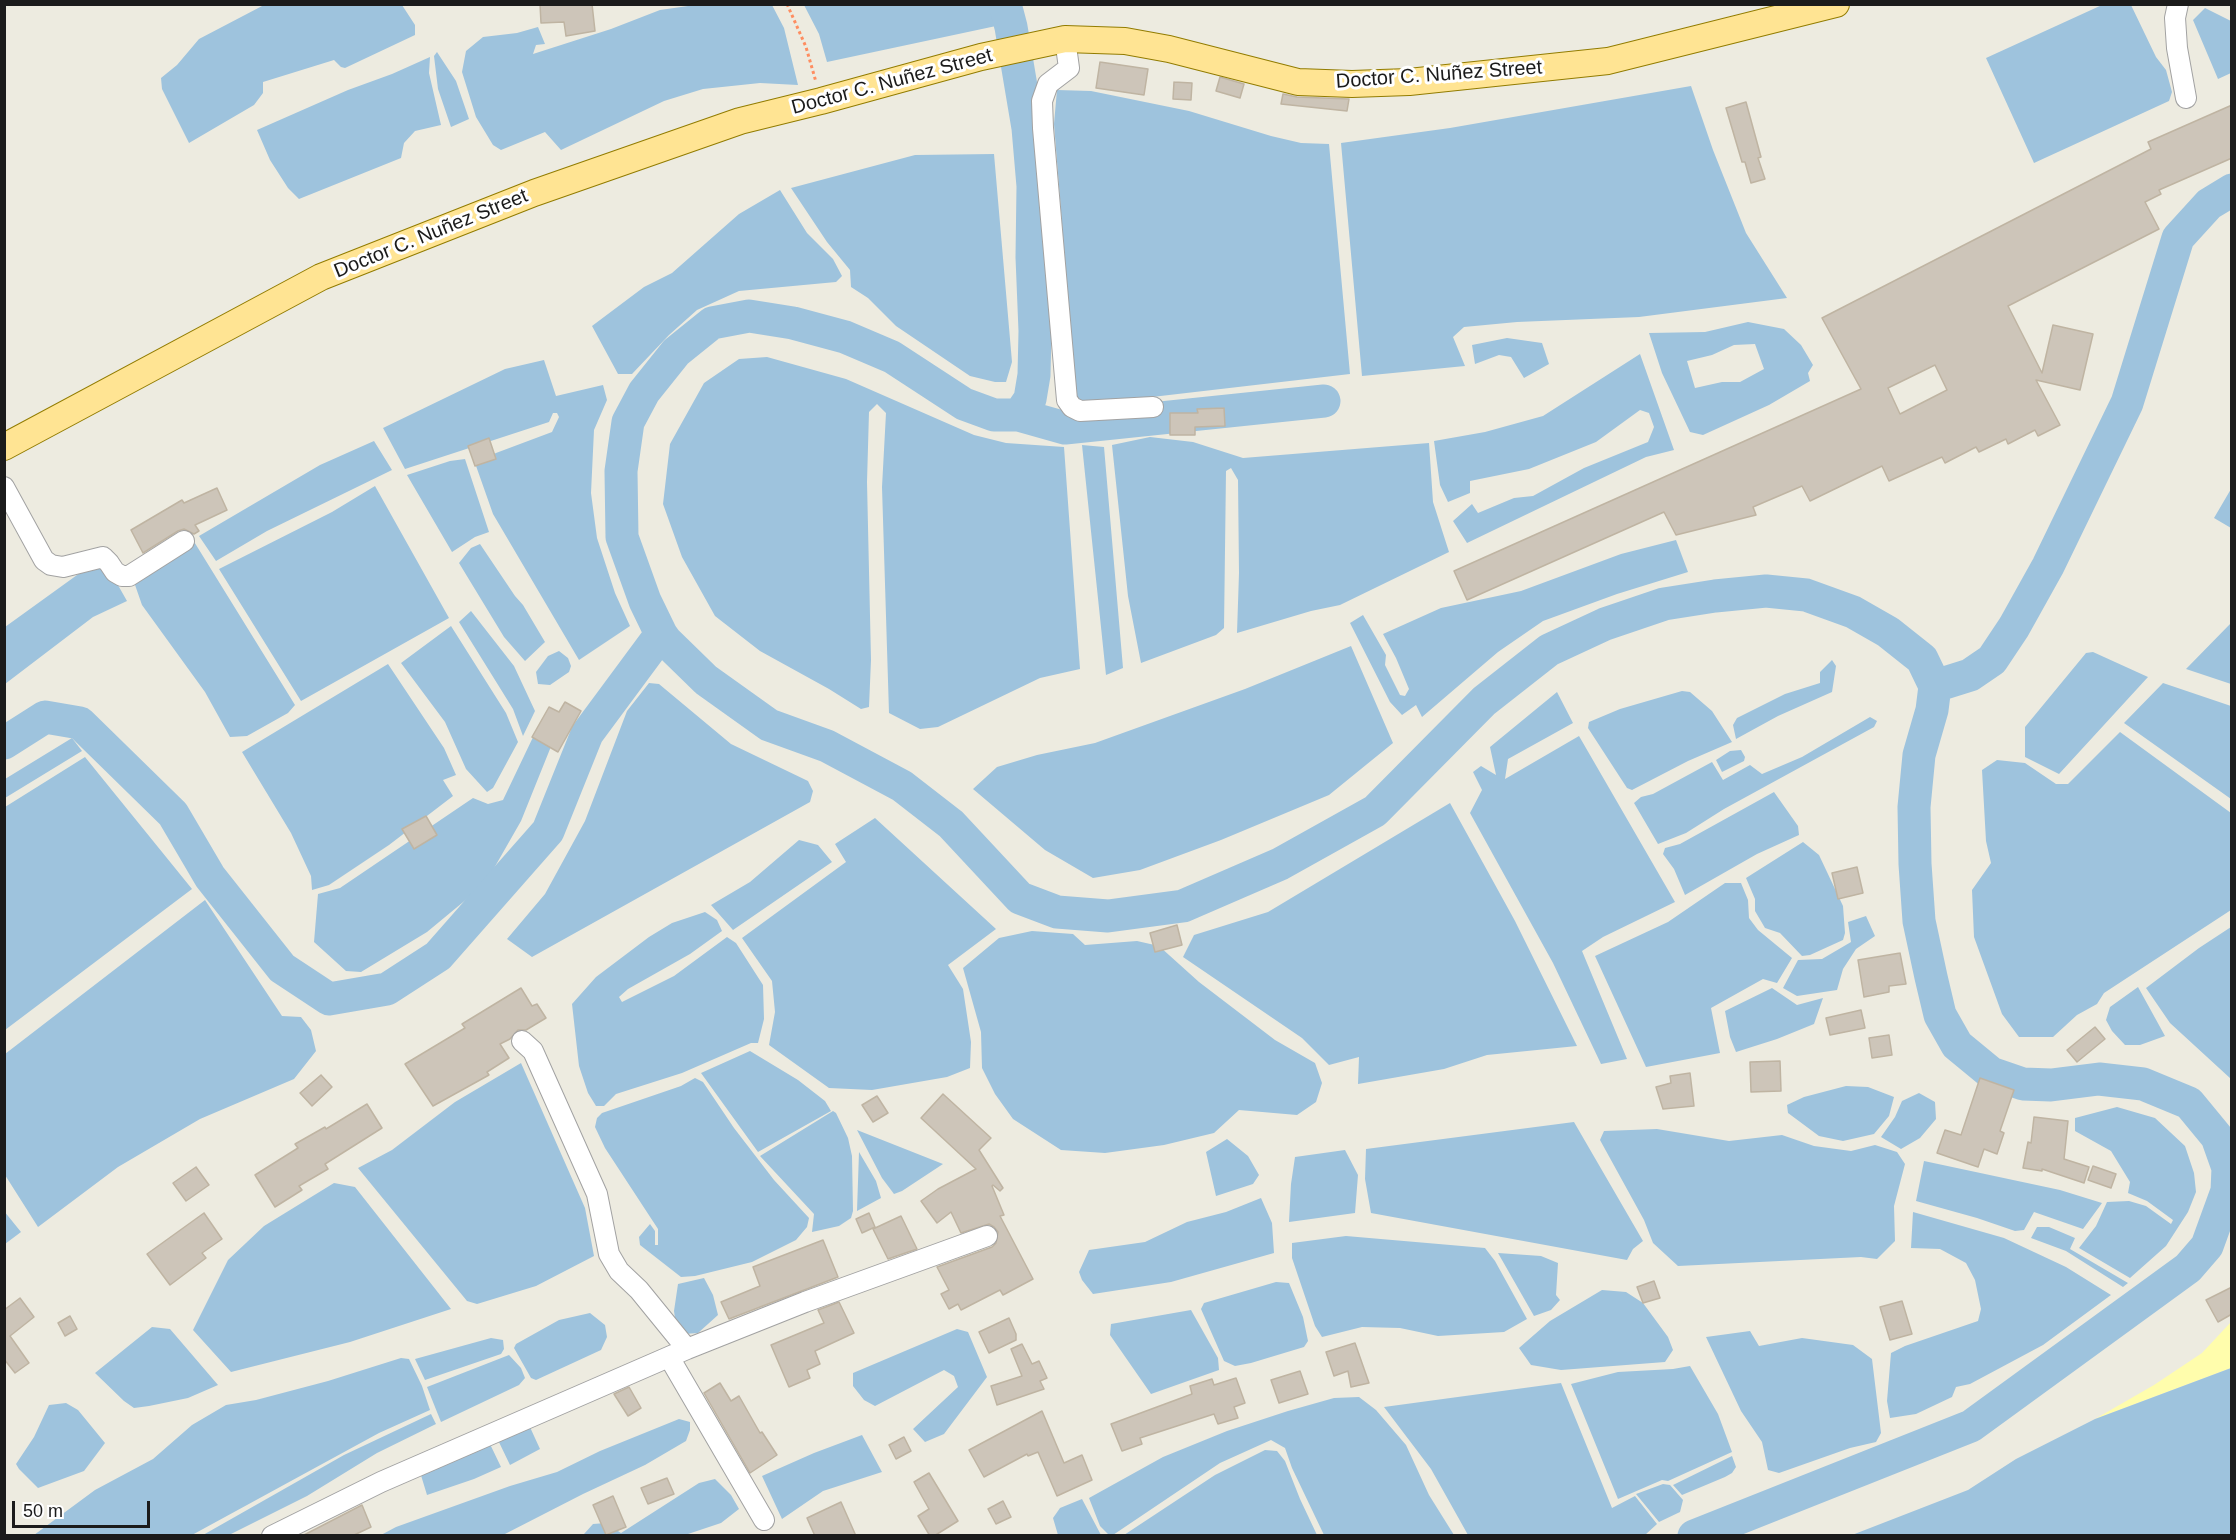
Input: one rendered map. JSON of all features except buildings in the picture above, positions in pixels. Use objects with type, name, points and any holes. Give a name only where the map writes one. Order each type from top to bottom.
[{"type":"main road","name":"Doctor C. Nuñez Street","points":[[4,447],[321,277],[534,193],[740,121],[981,57],[1056,41],[1125,41],[1298,82],[1352,84],[1409,82],[1608,62],[1836,4]]},
{"type":"street","points":[[2178,4],[2175,18],[2177,48],[2186,98]]},
{"type":"street","points":[[1056,41],[1069,68],[1048,84],[1042,101],[1067,400],[1072,407],[1080,411],[1153,407]]},
{"type":"street","points":[[4,487],[44,560],[51,565],[63,567],[103,557],[115,572],[122,576],[129,576],[184,541]]},
{"type":"street","points":[[522,1041],[533,1051],[597,1194],[609,1254],[619,1271],[639,1290],[678,1353],[764,1520]]},
{"type":"street","points":[[272,1536],[381,1482],[678,1353],[805,1302],[987,1236]]},
{"type":"path","points":[[787,4],[806,47],[821,101]]},
{"type":"sand","points":[[2231,1322],[2231,1368],[2095,1419],[2154,1385],[2202,1353]]},
{"type":"water","points":[[702,4],[772,5],[784,28],[798,85],[760,83],[703,89],[664,101],[561,150],[545,132],[501,150],[493,145],[476,117],[462,72],[466,51],[483,37],[517,33],[538,27],[545,44],[536,45],[533,54],[611,29],[660,10]]},
{"type":"water","points":[[264,5],[402,5],[415,25],[415,35],[345,68],[334,60],[263,82],[263,93],[254,105],[189,143],[162,89],[161,78],[177,65],[199,39]]},
{"type":"water","points":[[804,5],[989,5],[996,26],[827,62],[819,34]]},
{"type":"water","points":[[2102,5],[2131,5],[2156,57],[2166,70],[2172,92],[2169,101],[2034,163],[1986,58]]},
{"type":"water","points":[[2205,8],[2231,21],[2231,73],[2218,79],[2193,20]]},
{"type":"water","points":[[437,52],[456,81],[469,119],[451,127],[438,89],[434,56]]},
{"type":"water","points":[[430,57],[429,73],[441,125],[415,131],[404,143],[401,158],[299,199],[288,188],[270,160],[257,130]]},
{"type":"water","points":[[1691,86],[1713,150],[1746,233],[1787,298],[1639,317],[1517,322],[1464,327],[1453,337],[1465,366],[1362,376],[1341,143],[1450,128]]},
{"type":"water","points":[[1057,90],[1091,91],[1189,111],[1301,143],[1329,144],[1350,374],[1083,405],[1076,397],[1054,124]]},
{"type":"water","points":[[994,154],[1012,362],[1006,382],[995,382],[970,376],[896,326],[868,298],[851,287],[850,270],[827,242],[791,188],[915,155]]},
{"type":"water","points":[[780,190],[807,233],[833,259],[842,276],[836,282],[739,291],[697,310],[669,335],[632,374],[618,374],[592,326],[644,287],[672,273],[739,214]]},
{"type":"water","points":[[1748,322],[1784,329],[1801,345],[1813,365],[1808,373],[1810,381],[1769,405],[1703,435],[1690,432],[1662,373],[1649,333],[1705,332]],"holes":[[[1755,344],[1764,369],[1740,382],[1722,382],[1695,388],[1687,361],[1712,355],[1734,345]]]},
{"type":"water","points":[[1507,338],[1542,343],[1549,364],[1524,378],[1511,357],[1499,355],[1475,364],[1472,345]]},
{"type":"water","points":[[1640,354],[1674,450],[1646,457],[1467,543],[1453,521],[1472,504],[1478,513],[1514,498],[1533,496],[1584,468],[1648,442],[1654,427],[1649,413],[1640,410],[1596,442],[1529,469],[1470,481],[1470,493],[1448,502],[1440,485],[1434,441],[1485,432],[1543,416]]},
{"type":"water","points":[[767,357],[846,379],[974,435],[1006,443],[1064,447],[1080,669],[1040,678],[938,727],[920,729],[889,713],[882,487],[886,413],[877,404],[869,412],[867,482],[871,660],[869,707],[861,709],[760,651],[715,616],[682,557],[663,504],[670,444],[704,383],[739,359]]},
{"type":"water","points":[[544,360],[556,396],[603,385],[607,400],[594,430],[591,493],[597,538],[615,593],[630,626],[579,660],[493,514],[475,463],[552,432],[559,417],[557,413],[553,413],[549,422],[405,469],[383,428],[505,369]]},
{"type":"water","points":[[1150,437],[1193,442],[1243,458],[1429,443],[1433,502],[1449,552],[1340,605],[1311,611],[1237,633],[1238,480],[1231,468],[1226,471],[1224,628],[1216,635],[1141,663],[1128,596],[1112,445]]},
{"type":"water","points":[[374,441],[392,470],[267,531],[216,561],[199,536],[320,465]]},
{"type":"water","points":[[1082,445],[1104,447],[1123,668],[1106,675]]},
{"type":"water","points":[[465,459],[489,532],[475,537],[452,552],[407,475],[450,461]]},
{"type":"water","points":[[375,486],[449,618],[301,701],[219,569],[332,512]]},
{"type":"water","points":[[2231,489],[2232,528],[2214,518]]},
{"type":"water","points":[[193,540],[295,705],[288,713],[247,736],[230,737],[205,692],[142,605],[134,582]]},
{"type":"water","points":[[1676,540],[1688,572],[1617,594],[1543,621],[1498,652],[1422,717],[1416,705],[1402,715],[1390,702],[1350,623],[1363,615],[1386,655],[1385,665],[1400,695],[1405,696],[1409,689],[1383,634],[1441,608],[1521,591],[1621,554]]},
{"type":"water","points":[[480,544],[523,605],[545,642],[525,661],[504,637],[459,563],[471,548]]},
{"type":"water","points":[[102,557],[127,601],[93,617],[5,684],[5,627]]},
{"type":"water","points":[[471,611],[514,666],[535,711],[523,736],[513,709],[459,622]]},
{"type":"water","points":[[2231,623],[2231,684],[2186,669]]},
{"type":"water","points":[[451,626],[506,713],[518,742],[493,788],[487,792],[466,769],[445,722],[401,663]]},
{"type":"water","points":[[1351,646],[1393,743],[1329,795],[1221,840],[1140,870],[1093,878],[1045,850],[973,789],[997,767],[1037,755],[1095,743],[1245,689]]},
{"type":"water","points":[[559,651],[568,658],[571,666],[569,672],[550,685],[538,684],[536,672],[548,656]]},
{"type":"water","points":[[2093,652],[2148,677],[2059,774],[2025,757],[2025,727],[2086,653]]},
{"type":"water","points":[[1832,660],[1836,666],[1832,692],[1778,716],[1736,739],[1733,725],[1737,718],[1785,694],[1820,683],[1820,672]]},
{"type":"water","points":[[388,664],[444,748],[456,775],[443,780],[453,796],[389,845],[329,885],[312,890],[311,876],[291,833],[242,752]]},
{"type":"water","points":[[649,683],[659,684],[731,744],[808,781],[813,791],[810,802],[532,957],[507,939],[545,894],[585,821],[627,711]]},
{"type":"water","points":[[2163,683],[2231,706],[2231,799],[2124,723]]},
{"type":"water","points":[[1682,691],[1690,692],[1712,711],[1732,742],[1688,761],[1632,790],[1627,788],[1588,728],[1589,722],[1620,709]]},
{"type":"water","points":[[1557,692],[1573,723],[1508,759],[1505,779],[1579,736],[1675,902],[1603,937],[1582,951],[1627,1059],[1601,1064],[1553,963],[1470,813],[1482,790],[1473,772],[1481,766],[1496,775],[1490,747]]},
{"type":"water","points":[[1870,717],[1877,721],[1874,727],[1724,809],[1686,833],[1658,844],[1634,803],[1641,797],[1653,794],[1712,762],[1723,780],[1750,765],[1762,774],[1802,757]]},
{"type":"water","points":[[2120,732],[2231,813],[2231,910],[2104,993],[2097,1004],[2077,1015],[2053,1037],[2019,1037],[2002,1014],[1974,937],[1972,890],[1991,863],[1986,841],[1982,770],[1997,760],[2025,763],[2056,784],[2068,784]]},
{"type":"water","points":[[535,733],[552,744],[521,821],[485,884],[427,932],[361,972],[346,971],[314,942],[318,894],[340,888],[473,798],[488,804],[503,800]]},
{"type":"water","points":[[72,738],[82,751],[5,798],[5,779]]},
{"type":"water","points":[[1741,750],[1745,757],[1744,761],[1722,772],[1716,760],[1730,751]]},
{"type":"water","points":[[85,757],[192,889],[5,1030],[5,807]]},
{"type":"water","points":[[1774,792],[1798,826],[1799,835],[1757,854],[1685,895],[1674,869],[1663,854],[1665,848],[1680,844]]},
{"type":"water","points":[[1450,803],[1515,921],[1577,1046],[1487,1055],[1444,1069],[1358,1084],[1359,1057],[1329,1065],[1302,1038],[1183,957],[1194,935],[1268,912]]},
{"type":"water","points":[[875,818],[996,929],[948,965],[963,989],[971,1042],[970,1068],[947,1077],[872,1090],[829,1088],[769,1045],[775,1012],[772,981],[742,938],[846,862],[835,844]]},
{"type":"water","points":[[799,840],[818,845],[832,862],[733,930],[711,905],[750,882]]},
{"type":"water","points":[[1803,842],[1819,855],[1843,906],[1845,933],[1843,940],[1810,955],[1802,956],[1780,933],[1765,928],[1755,911],[1755,899],[1746,878]]},
{"type":"water","points":[[1725,883],[1741,883],[1748,900],[1749,918],[1758,930],[1792,958],[1777,983],[1763,979],[1711,1008],[1720,1053],[1646,1067],[1595,956],[1668,922]]},
{"type":"water","points":[[205,900],[282,1016],[301,1017],[311,1030],[316,1051],[294,1079],[200,1119],[118,1167],[38,1227],[5,1175],[5,1054]]},
{"type":"water","points":[[705,912],[717,920],[722,931],[690,954],[628,989],[619,997],[622,1002],[674,976],[727,937],[736,943],[763,985],[764,1019],[758,1043],[751,1043],[682,1073],[616,1094],[604,1106],[596,1106],[588,1093],[579,1066],[572,1004],[596,977],[649,937],[672,923]]},
{"type":"water","points":[[1866,916],[1875,936],[1856,949],[1843,969],[1837,990],[1797,996],[1783,988],[1798,960],[1822,959],[1851,942],[1848,922]]},
{"type":"water","points":[[2231,927],[2231,1079],[2170,1023],[2146,988]]},
{"type":"water","points":[[1032,931],[1073,934],[1085,945],[1137,941],[1159,946],[1199,982],[1275,1040],[1315,1063],[1322,1083],[1316,1102],[1297,1115],[1239,1110],[1214,1133],[1164,1145],[1105,1153],[1061,1150],[1013,1119],[995,1094],[982,1068],[981,1032],[963,968],[999,938]]},
{"type":"water","points":[[2138,987],[2165,1036],[2140,1045],[2125,1045],[2112,1031],[2106,1020],[2110,1007]]},
{"type":"water","points":[[1772,988],[1797,1005],[1823,998],[1814,1024],[1736,1052],[1730,1037],[1725,1011]]},
{"type":"water","points":[[750,1051],[798,1080],[825,1101],[831,1111],[758,1152],[701,1073]]},
{"type":"water","points":[[521,1063],[585,1208],[594,1256],[536,1286],[477,1304],[467,1301],[358,1168],[392,1150],[455,1102]]},
{"type":"water","points":[[695,1078],[703,1082],[734,1128],[774,1180],[809,1218],[807,1227],[796,1240],[752,1262],[695,1276],[681,1277],[640,1245],[639,1237],[650,1224],[655,1231],[655,1245],[658,1245],[658,1229],[605,1148],[595,1127],[597,1118],[602,1113],[681,1086]]},
{"type":"water","points":[[1846,1086],[1868,1087],[1894,1097],[1889,1116],[1874,1134],[1843,1141],[1819,1136],[1788,1113],[1787,1105],[1804,1097]]},
{"type":"water","points":[[1919,1093],[1935,1102],[1936,1119],[1920,1138],[1901,1149],[1881,1137],[1895,1117],[1902,1101]]},
{"type":"water","points":[[2117,1107],[2155,1118],[2185,1146],[2194,1173],[2196,1192],[2188,1212],[2166,1246],[2130,1278],[2079,1248],[2096,1226],[2107,1202],[2129,1201],[2146,1206],[2171,1224],[2173,1220],[2147,1201],[2128,1193],[2130,1182],[2111,1151],[2075,1131],[2075,1118]]},
{"type":"water","points":[[833,1111],[848,1138],[852,1156],[853,1211],[851,1218],[839,1226],[812,1232],[814,1214],[760,1156]]},
{"type":"water","points":[[1574,1122],[1643,1241],[1633,1249],[1627,1260],[1371,1213],[1365,1179],[1366,1149]]},
{"type":"water","points":[[1657,1129],[1729,1141],[1782,1135],[1814,1146],[1851,1151],[1875,1145],[1897,1152],[1905,1164],[1894,1206],[1895,1241],[1877,1259],[1861,1257],[1678,1266],[1653,1243],[1644,1220],[1600,1140],[1604,1131]]},
{"type":"water","points":[[857,1130],[943,1164],[894,1194],[882,1178]]},
{"type":"water","points":[[1227,1139],[1248,1156],[1259,1175],[1253,1184],[1216,1196],[1206,1152]]},
{"type":"water","points":[[1345,1150],[1358,1175],[1355,1213],[1289,1222],[1295,1157]]},
{"type":"water","points":[[859,1152],[876,1181],[881,1198],[857,1211]]},
{"type":"water","points":[[1924,1161],[2060,1190],[2102,1203],[2083,1229],[2034,1212],[2024,1230],[2015,1231],[1916,1201]]},
{"type":"water","points":[[334,1183],[355,1187],[451,1309],[350,1342],[231,1372],[193,1330],[228,1260],[264,1226]]},
{"type":"water","points":[[1261,1198],[1272,1223],[1274,1253],[1171,1282],[1093,1294],[1082,1280],[1079,1272],[1089,1250],[1145,1242],[1187,1222],[1226,1212]]},
{"type":"water","points":[[4,1211],[21,1232],[5,1244],[4,1244]]},
{"type":"water","points":[[1913,1212],[2004,1238],[2066,1267],[2111,1295],[2043,1345],[1970,1384],[1956,1387],[1952,1397],[1916,1414],[1890,1418],[1887,1401],[1891,1353],[1978,1321],[1981,1309],[1975,1280],[1966,1263],[1940,1249],[1911,1248]]},
{"type":"water","points":[[2037,1227],[2049,1227],[2075,1238],[2070,1249],[2128,1283],[2123,1287],[2066,1251],[2031,1238]]},
{"type":"water","points":[[1346,1236],[1485,1248],[1495,1261],[1527,1319],[1504,1332],[1438,1336],[1400,1328],[1362,1327],[1322,1337],[1315,1326],[1292,1258],[1292,1243]]},
{"type":"water","points":[[1498,1253],[1541,1256],[1558,1263],[1556,1295],[1560,1300],[1551,1310],[1534,1316]]},
{"type":"water","points":[[704,1278],[713,1295],[718,1315],[698,1333],[684,1334],[676,1325],[674,1311],[678,1284]]},
{"type":"water","points":[[1276,1282],[1289,1283],[1303,1317],[1308,1341],[1304,1347],[1251,1363],[1235,1366],[1224,1361],[1201,1309],[1204,1303]]},
{"type":"water","points":[[1602,1290],[1626,1292],[1643,1303],[1668,1337],[1673,1350],[1665,1362],[1561,1370],[1531,1365],[1519,1348],[1550,1321]]},
{"type":"water","points":[[1191,1310],[1218,1358],[1219,1370],[1151,1394],[1110,1335],[1111,1324]]},
{"type":"water","points":[[590,1313],[605,1325],[607,1337],[601,1350],[536,1380],[531,1378],[514,1348],[516,1344],[559,1320]]},
{"type":"water","points":[[152,1327],[170,1329],[218,1385],[188,1398],[149,1406],[134,1408],[124,1401],[95,1373]]},
{"type":"water","points":[[957,1329],[968,1332],[987,1377],[944,1434],[925,1442],[913,1429],[958,1387],[954,1376],[944,1370],[875,1406],[864,1400],[853,1386],[853,1373]]},
{"type":"water","points":[[1750,1331],[1759,1346],[1802,1338],[1853,1345],[1872,1359],[1881,1433],[1876,1442],[1850,1448],[1779,1473],[1768,1470],[1762,1442],[1741,1411],[1706,1337]]},
{"type":"water","points":[[491,1338],[503,1340],[504,1349],[501,1354],[425,1380],[415,1359]]},
{"type":"water","points":[[509,1355],[521,1368],[525,1378],[519,1385],[441,1422],[427,1387]]},
{"type":"water","points":[[401,1358],[409,1359],[430,1410],[379,1433],[192,1535],[34,1535],[95,1490],[153,1459],[192,1425],[226,1405],[256,1400],[328,1381]]},
{"type":"water","points":[[1690,1366],[1718,1414],[1732,1452],[1668,1481],[1662,1480],[1618,1499],[1571,1384],[1618,1372]]},
{"type":"water","points":[[2231,1368],[2231,1535],[1852,1535],[1968,1490],[2016,1459],[2095,1419]]},
{"type":"water","points":[[1561,1383],[1612,1508],[1635,1496],[1657,1524],[1645,1535],[1468,1535],[1431,1469],[1384,1407]]},
{"type":"water","points":[[1359,1397],[1376,1410],[1406,1445],[1429,1495],[1454,1535],[1324,1535],[1285,1448],[1271,1440],[1220,1463],[1113,1535],[1109,1535],[1100,1526],[1089,1498],[1163,1457],[1227,1431],[1288,1411],[1334,1398]]},
{"type":"water","points":[[66,1403],[78,1410],[105,1443],[84,1471],[38,1488],[16,1464],[34,1437],[49,1405]]},
{"type":"water","points":[[431,1414],[436,1424],[377,1453],[307,1496],[229,1535],[203,1535],[344,1455]]},
{"type":"water","points":[[679,1419],[690,1422],[686,1441],[645,1465],[503,1535],[381,1535],[396,1527],[510,1486],[557,1472],[600,1451]]},
{"type":"water","points":[[529,1425],[540,1449],[510,1465],[497,1438]]},
{"type":"water","points":[[862,1435],[882,1472],[823,1491],[782,1519],[762,1476]]},
{"type":"water","points":[[489,1442],[501,1467],[427,1495],[420,1472]]},
{"type":"water","points":[[1265,1450],[1277,1451],[1285,1461],[1317,1535],[1124,1535],[1215,1475]]},
{"type":"water","points":[[1732,1456],[1736,1467],[1725,1477],[1682,1495],[1673,1485]]},
{"type":"water","points":[[715,1479],[731,1495],[739,1509],[721,1523],[685,1535],[585,1536],[584,1534],[593,1524],[606,1523],[621,1533],[699,1483]]},
{"type":"water","points":[[1663,1484],[1670,1485],[1683,1500],[1680,1512],[1659,1522],[1636,1494]]},
{"type":"water","points":[[1082,1499],[1101,1535],[1058,1535],[1053,1518],[1060,1508]]},
{"type":"waterway","points":[[1005,4],[1028,128],[1033,186],[1032,257],[1035,331],[1034,375],[1030,399],[1019,415],[994,415],[964,404],[892,357],[845,337],[793,323],[749,316],[712,323],[676,352],[644,392],[628,422],[621,471],[622,537],[645,601],[661,634],[706,680],[769,725],[827,746],[902,786],[951,824],[1020,898],[1057,912],[1108,916],[1183,906],[1280,864],[1375,811],[1484,701],[1549,650],[1605,624],[1664,604],[1715,596],[1766,591],[1806,595],[1853,612],[1888,632],[1922,659],[1935,686],[1932,710],[1919,755],[1914,807],[1915,864],[1919,921],[1931,977],[1940,1015],[1957,1045],[1991,1073],[2023,1084],[2051,1085],[2099,1079],[2143,1084],[2189,1103],[2217,1137],[2228,1168],[2227,1191],[2207,1246],[2188,1268],[1971,1426],[1694,1536]]},
{"type":"waterway","points":[[1935,686],[1970,675],[1992,660],[2014,627],[2048,566],[2127,403],[2178,238],[2209,204],[2232,190]]},
{"type":"waterway","points":[[1019,415],[1065,428],[1324,401]]},
{"type":"waterway","points":[[4,743],[45,717],[80,723],[173,814],[210,877],[282,968],[329,999],[387,989],[438,956],[548,831],[587,734],[661,634]]}]
